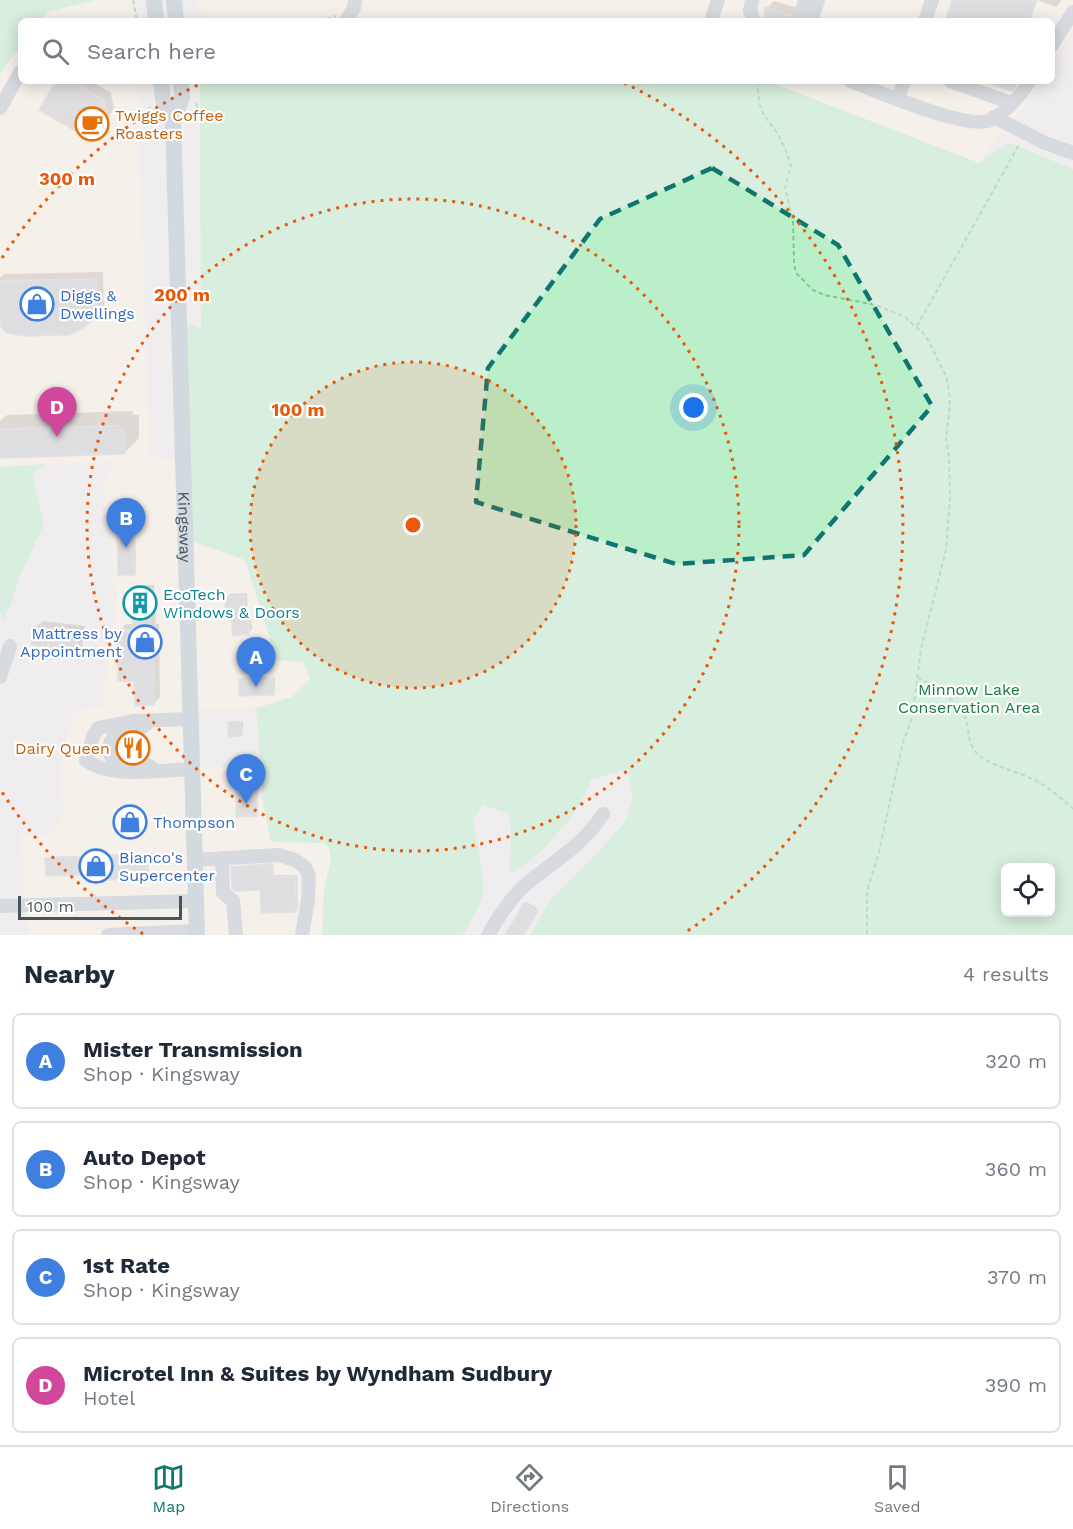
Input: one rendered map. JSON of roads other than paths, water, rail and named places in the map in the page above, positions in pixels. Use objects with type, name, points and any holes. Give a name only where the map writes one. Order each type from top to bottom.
[{"type":"main road","points":[[154,0],[156,18]]},
{"type":"main road","points":[[174,0],[176,18]]},
{"type":"main road","name":"Kingsway","points":[[161,84],[163,100],[173,120]]},
{"type":"main road","name":"Kingsway","points":[[181,84],[182,98],[173,120],[197,933]]},
{"type":"street","points":[[348,18],[354,8],[355,0]]},
{"type":"street","points":[[712,18],[718,0]]},
{"type":"street","points":[[752,0],[750,11],[753,18]]},
{"type":"street","points":[[926,18],[933,0]]},
{"type":"street","points":[[801,18],[811,1]]},
{"type":"street","points":[[811,1],[811,18]]},
{"type":"street","points":[[1055,40],[1073,12]]},
{"type":"street","points":[[0,108],[18,76]]},
{"type":"street","points":[[858,84],[952,118],[975,123],[990,120],[1024,91],[1028,84]]},
{"type":"street","points":[[898,98],[903,84]]},
{"type":"street","points":[[958,84],[1011,103]]},
{"type":"street","points":[[994,117],[1045,143],[1073,153]]},
{"type":"street","points":[[0,677],[10,646]]},
{"type":"street","points":[[191,719],[133,721],[99,728],[93,737],[86,760],[93,765],[117,772],[192,770]]},
{"type":"street","points":[[149,721],[137,731],[117,734],[112,740],[109,752],[111,758],[115,760],[140,761],[156,771]]},
{"type":"street","points":[[488,935],[504,909],[524,887],[573,849],[592,831],[603,814]]},
{"type":"street","points":[[195,860],[279,855],[295,860],[305,867],[309,876],[308,900],[302,935]]},
{"type":"street","points":[[222,858],[223,893],[233,901],[236,935]]},
{"type":"street","points":[[0,906],[196,901]]},
{"type":"street","points":[[108,935],[197,933]]},
{"type":"place","name":"Twiggs Coffee Roasters","points":[[92,124]]},
{"type":"place","name":"Diggs & Dwellings","points":[[37,304]]},
{"type":"place","name":"Microtel Inn & Suites by Wyndham Sudbury","points":[[57,437]]},
{"type":"place","name":"Auto Depot","points":[[126,548]]},
{"type":"place","name":"EcoTech Windows & Doors","points":[[140,603]]},
{"type":"place","name":"Mattress by Appointment","points":[[145,642]]},
{"type":"place","name":"Mister Transmission","points":[[256,687]]},
{"type":"place","name":"Dairy Queen","points":[[133,748]]},
{"type":"place","name":"1st Rate","points":[[246,804]]},
{"type":"place","name":"Thompson","points":[[130,822]]},
{"type":"place","name":"Bianco's Supercenter","points":[[96,866]]},
{"type":"park label","name":"Minnow Lake Conservation Area","points":[[969,698]]}]
